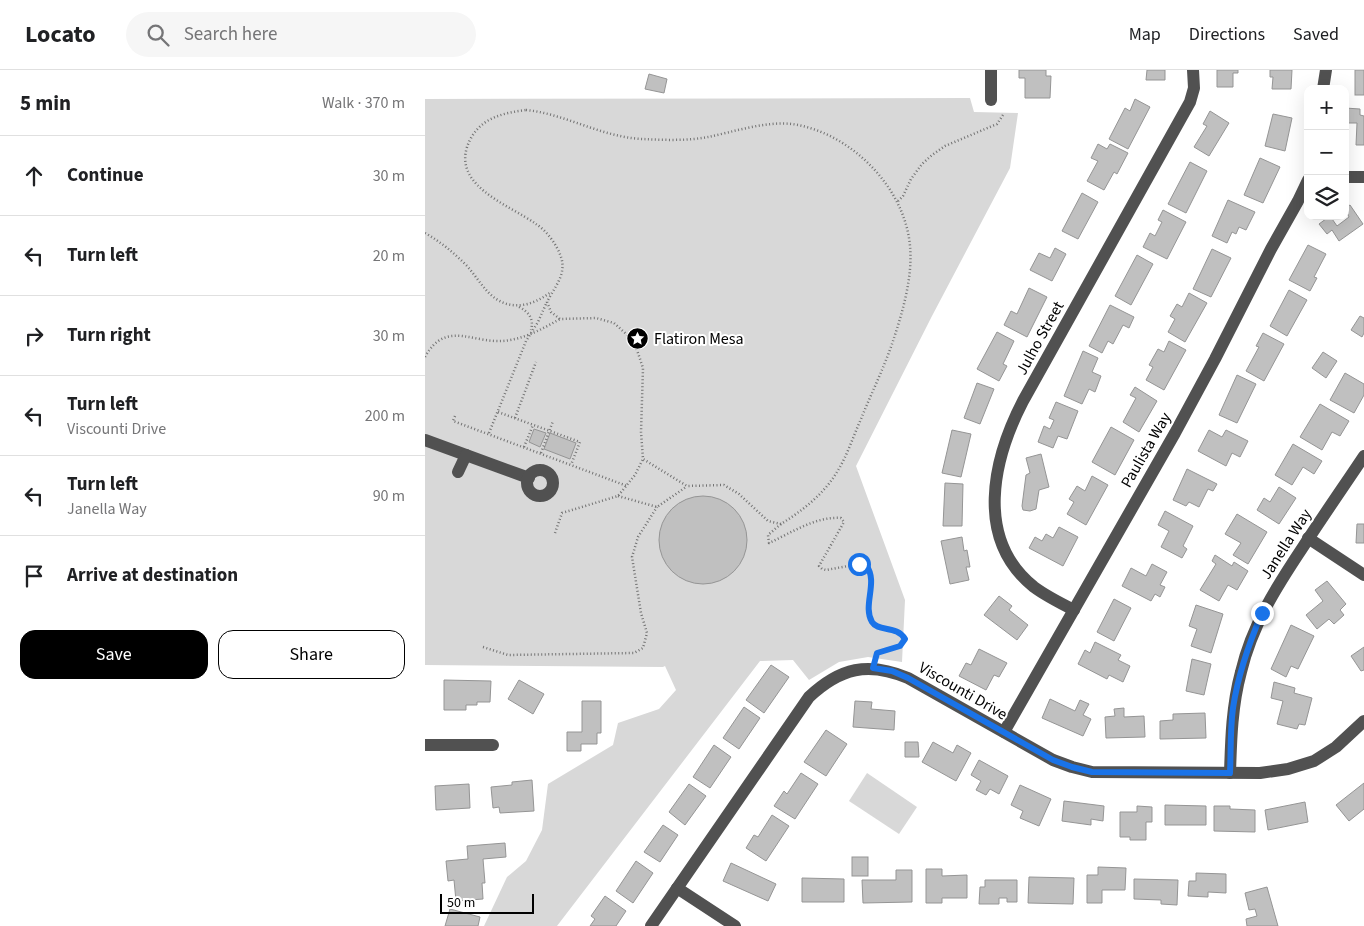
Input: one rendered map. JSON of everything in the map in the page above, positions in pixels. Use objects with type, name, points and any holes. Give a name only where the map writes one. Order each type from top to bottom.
[{"type":"street","points":[[991,70],[991,100]]},
{"type":"street","name":"Julho Street","points":[[1074,610],[1034,586],[1014,565],[1000,540],[995,511],[995,482],[1001,453],[1010,426],[1023,401],[1190,102],[1193,95],[1193,70]]},
{"type":"street","points":[[1324,85],[1326,70]]},
{"type":"street","points":[[1349,177],[1364,177]]},
{"type":"street","name":"Paulista Way","points":[[1004,732],[1215,359],[1304,188]]},
{"type":"street","points":[[425,440],[529,478]]},
{"type":"street","points":[[458,472],[466,455]]},
{"type":"street","name":"Janella Way","points":[[1230,773],[1233,708],[1250,640],[1277,586],[1364,456]]},
{"type":"street","points":[[1308,538],[1364,575]]},
{"type":"street","name":"Viscounti Drive","points":[[651,926],[809,697],[823,683],[857,670],[873,668],[892,671],[908,678],[1053,760],[1092,772],[1260,773],[1289,769],[1314,761],[1336,747],[1364,721]]},
{"type":"street","points":[[425,745],[493,745]]},
{"type":"street","points":[[677,888],[735,926]]},
{"type":"path","points":[[530,334],[563,272],[561,257],[549,236],[538,225],[483,191],[471,179],[466,166],[466,153],[469,143],[474,132],[491,118],[504,113],[526,110],[568,119],[610,134],[657,140],[705,137],[765,126],[791,124],[821,132],[847,146],[868,162],[898,201],[910,246],[909,274],[901,316],[889,352],[837,472],[818,496],[768,535],[769,543],[818,520],[832,517],[841,518],[844,522],[819,566],[826,570],[859,564],[866,565],[870,570],[869,614],[871,620],[875,625],[897,631],[905,639],[900,646],[877,653],[873,668]]},
{"type":"path","points":[[898,201],[922,164],[932,155],[945,146],[997,124],[1003,114]]},
{"type":"path","points":[[425,232],[452,251],[468,267],[488,293],[499,302],[521,306],[532,304],[552,291]]},
{"type":"path","points":[[547,302],[551,312],[560,319]]},
{"type":"path","points":[[489,434],[533,323],[531,316],[525,310],[514,305]]},
{"type":"path","points":[[425,357],[435,342],[450,335],[487,341],[509,341],[544,328],[560,319],[596,318],[614,323],[634,341],[643,368],[641,432],[643,459],[635,475],[618,496],[563,513],[555,533]]},
{"type":"path","points":[[515,418],[536,362]]},
{"type":"path","points":[[498,412],[580,442],[571,465]]},
{"type":"path","points":[[455,416],[453,421],[627,486]]},
{"type":"path","points":[[541,453],[553,421]]},
{"type":"path","points":[[524,447],[533,425]]},
{"type":"path","points":[[643,459],[687,486],[724,485],[739,494],[768,521],[781,524]]},
{"type":"path","points":[[483,647],[508,655],[634,653],[643,648],[647,633],[641,613],[632,557],[638,537],[657,507],[687,486]]},
{"type":"path","points":[[618,496],[657,507]]},
{"type":"shaded area","points":[[970,98],[974,112],[1018,113],[1010,168],[856,466],[905,600],[902,662],[868,657],[839,662],[809,680],[793,660],[760,661],[557,926],[484,926],[507,877],[526,861],[542,830],[548,784],[613,745],[618,723],[659,709],[676,690],[665,666],[425,665],[425,99]]},
{"type":"shaded area","points":[[867,773],[917,807],[899,834],[849,801]]},
{"type":"building","points":[[1019,70],[1046,70],[1046,76],[1051,76],[1050,98],[1025,98],[1025,78],[1019,78]]},
{"type":"building","points":[[1147,70],[1165,70],[1165,80],[1146,80]]},
{"type":"building","points":[[1217,70],[1238,70],[1238,73],[1233,73],[1233,87],[1217,87]]},
{"type":"building","points":[[1270,70],[1292,70],[1291,89],[1272,89],[1273,77],[1270,77]]},
{"type":"building","points":[[1355,70],[1364,70],[1364,95],[1355,95]]},
{"type":"building","points":[[649,74],[667,79],[664,93],[645,89]]},
{"type":"building","points":[[1135,99],[1150,107],[1128,149],[1109,139],[1125,108],[1130,111]]},
{"type":"building","points":[[1349,108],[1360,109],[1360,115],[1364,116],[1364,145],[1356,145],[1357,123],[1349,123]]},
{"type":"building","points":[[1210,111],[1229,123],[1209,156],[1194,147],[1207,126],[1203,124]]},
{"type":"building","points":[[1273,114],[1292,118],[1285,151],[1265,146]]},
{"type":"building","points":[[1098,144],[1107,149],[1110,144],[1128,153],[1117,174],[1114,172],[1104,190],[1087,181],[1098,161],[1091,158]]},
{"type":"building","points":[[1260,158],[1280,167],[1263,203],[1244,195]]},
{"type":"building","points":[[1190,162],[1207,171],[1186,213],[1168,204]]},
{"type":"building","points":[[1082,193],[1098,202],[1078,239],[1062,231]]},
{"type":"building","points":[[1228,200],[1255,212],[1246,230],[1239,227],[1236,234],[1232,232],[1227,243],[1212,236]]},
{"type":"building","points":[[1349,206],[1363,224],[1339,241],[1332,230],[1327,234],[1319,224],[1324,220],[1333,220],[1337,226],[1345,220],[1349,220]]},
{"type":"building","points":[[1163,210],[1186,222],[1167,259],[1143,247],[1150,233],[1155,236],[1162,222],[1158,220]]},
{"type":"building","points":[[1308,245],[1326,254],[1314,277],[1317,278],[1310,291],[1289,280]]},
{"type":"building","points":[[1055,248],[1066,254],[1052,281],[1030,270],[1039,253],[1050,258]]},
{"type":"building","points":[[1212,249],[1231,258],[1211,297],[1193,289]]},
{"type":"building","points":[[1137,255],[1153,264],[1131,305],[1115,296]]},
{"type":"building","points":[[1029,288],[1047,297],[1027,337],[1004,325],[1011,311],[1017,314]]},
{"type":"building","points":[[1289,290],[1307,300],[1287,336],[1270,326]]},
{"type":"building","points":[[1189,293],[1207,303],[1185,342],[1168,332],[1175,319],[1170,316],[1177,304],[1182,307]]},
{"type":"building","points":[[1110,305],[1134,317],[1129,328],[1123,325],[1113,344],[1108,341],[1102,353],[1089,346]]},
{"type":"building","points":[[1360,316],[1364,318],[1364,333],[1362,337],[1351,330]]},
{"type":"building","points":[[997,332],[1014,341],[1003,364],[1007,366],[999,381],[977,369]]},
{"type":"building","points":[[1263,333],[1284,344],[1264,381],[1246,371],[1259,347],[1256,346]]},
{"type":"building","points":[[1169,341],[1186,350],[1164,390],[1146,380],[1153,367],[1149,365],[1158,349],[1164,352]]},
{"type":"building","points":[[1083,351],[1098,358],[1092,372],[1101,376],[1095,392],[1089,389],[1082,404],[1064,396]]},
{"type":"building","points":[[1323,352],[1337,361],[1326,378],[1312,368]]},
{"type":"building","points":[[1345,373],[1364,384],[1364,395],[1354,413],[1330,400]]},
{"type":"building","points":[[1237,375],[1256,384],[1237,423],[1219,415]]},
{"type":"building","points":[[977,383],[994,389],[980,424],[964,418]]},
{"type":"building","points":[[1135,387],[1157,401],[1139,432],[1123,422],[1136,398],[1130,395]]},
{"type":"building","points":[[1056,402],[1078,411],[1067,439],[1058,436],[1053,448],[1038,442],[1044,426],[1050,429],[1054,420],[1049,418]]},
{"type":"building","points":[[1320,404],[1349,421],[1340,436],[1332,432],[1322,450],[1300,437]]},
{"type":"building","points":[[1111,427],[1134,440],[1115,475],[1092,462]]},
{"type":"building","points":[[534,429],[546,433],[540,447],[529,442]]},
{"type":"building","points":[[952,430],[971,434],[961,477],[942,473]]},
{"type":"building","points":[[1209,430],[1222,437],[1226,430],[1248,441],[1240,457],[1232,453],[1226,466],[1198,451]]},
{"type":"building","points":[[550,433],[576,443],[570,459],[544,449]]},
{"type":"building","points":[[1293,444],[1322,461],[1314,474],[1303,467],[1292,485],[1275,475]]},
{"type":"building","points":[[1041,454],[1049,487],[1039,490],[1036,509],[1030,511],[1023,510],[1026,475],[1030,473],[1026,458]]},
{"type":"building","points":[[1187,469],[1217,484],[1213,491],[1208,489],[1199,507],[1189,502],[1186,506],[1173,500]]},
{"type":"building","points":[[1092,476],[1108,485],[1086,525],[1067,514],[1074,502],[1069,499],[1077,486],[1085,491]]},
{"type":"building","points":[[945,483],[963,484],[962,526],[943,526]]},
{"type":"building","points":[[1279,487],[1296,498],[1279,524],[1257,510],[1264,498],[1270,502]]},
{"type":"building","points":[[703,496],[720,499],[728,503],[740,515],[744,523],[747,540],[744,557],[740,565],[728,577],[720,581],[703,584],[686,581],[678,577],[666,565],[662,557],[659,540],[662,523],[666,515],[678,503],[686,499]]},
{"type":"building","points":[[1165,511],[1193,526],[1183,546],[1187,549],[1182,558],[1161,547],[1169,531],[1158,525]]},
{"type":"building","points":[[1237,514],[1267,532],[1248,564],[1233,555],[1241,543],[1225,534]]},
{"type":"building","points":[[1357,524],[1364,524],[1364,543],[1356,543]]},
{"type":"building","points":[[1059,527],[1078,537],[1063,566],[1029,548],[1035,537],[1042,541],[1046,534],[1053,538]]},
{"type":"building","points":[[962,537],[964,551],[967,550],[970,567],[966,567],[969,580],[950,584],[941,541]]},
{"type":"building","points":[[1215,555],[1232,566],[1234,562],[1248,571],[1237,590],[1228,585],[1219,601],[1200,590],[1216,564],[1212,561]]},
{"type":"building","points":[[1152,564],[1167,572],[1160,585],[1165,587],[1160,597],[1155,594],[1151,601],[1122,586],[1131,568],[1146,576]]},
{"type":"building","points":[[1327,581],[1346,604],[1340,610],[1344,615],[1334,624],[1329,619],[1317,629],[1306,615],[1323,601],[1315,590]]},
{"type":"building","points":[[999,596],[1012,606],[1009,610],[1028,625],[1017,640],[984,615]]},
{"type":"building","points":[[1114,599],[1131,608],[1114,641],[1097,632]]},
{"type":"building","points":[[1196,605],[1223,614],[1211,653],[1191,646],[1197,629],[1189,626]]},
{"type":"building","points":[[1291,625],[1314,636],[1298,669],[1291,666],[1286,677],[1271,669]]},
{"type":"building","points":[[1095,642],[1121,655],[1118,660],[1130,666],[1123,682],[1109,675],[1107,679],[1078,664],[1085,650],[1090,653]]},
{"type":"building","points":[[1364,647],[1364,670],[1361,671],[1351,656]]},
{"type":"building","points":[[979,649],[1007,663],[999,677],[994,675],[986,690],[959,676],[966,663],[971,665]]},
{"type":"building","points":[[1192,659],[1211,664],[1204,695],[1186,691]]},
{"type":"building","points":[[771,665],[789,677],[764,713],[746,700]]},
{"type":"building","points":[[444,680],[491,681],[490,702],[477,702],[477,705],[466,705],[466,710],[444,710]]},
{"type":"building","points":[[519,680],[544,694],[533,714],[508,699]]},
{"type":"building","points":[[1274,682],[1295,688],[1294,693],[1312,698],[1305,725],[1299,724],[1297,729],[1277,724],[1283,701],[1271,698]]},
{"type":"building","points":[[1050,699],[1075,711],[1080,700],[1089,704],[1083,715],[1091,719],[1083,736],[1042,718]]},
{"type":"building","points":[[582,701],[601,701],[601,733],[597,733],[597,744],[581,744],[581,751],[567,751],[567,732],[582,732]]},
{"type":"building","points":[[855,701],[872,702],[871,709],[895,711],[894,730],[853,727]]},
{"type":"building","points":[[744,707],[760,718],[739,749],[723,738]]},
{"type":"building","points":[[1124,708],[1124,717],[1144,716],[1145,737],[1106,738],[1105,717],[1115,716],[1114,709]]},
{"type":"building","points":[[1205,713],[1206,738],[1160,739],[1160,721],[1173,720],[1173,714]]},
{"type":"building","points":[[826,730],[847,744],[826,776],[804,762]]},
{"type":"building","points":[[905,742],[918,742],[919,757],[905,757]]},
{"type":"building","points":[[933,742],[953,753],[957,745],[971,753],[956,781],[922,762]]},
{"type":"building","points":[[714,745],[731,757],[710,788],[693,777]]},
{"type":"building","points":[[979,760],[1008,776],[999,794],[990,789],[986,795],[976,790],[981,781],[971,775]]},
{"type":"building","points":[[801,773],[818,784],[795,819],[774,806],[784,791],[787,794]]},
{"type":"building","points":[[532,780],[534,811],[500,813],[499,807],[493,808],[491,787],[512,785],[512,782]]},
{"type":"building","points":[[1364,783],[1364,809],[1349,821],[1336,805]]},
{"type":"building","points":[[469,784],[470,808],[436,810],[435,786]]},
{"type":"building","points":[[689,784],[706,796],[685,825],[669,812]]},
{"type":"building","points":[[1020,785],[1051,799],[1039,826],[1020,818],[1023,811],[1011,805]]},
{"type":"building","points":[[1064,801],[1104,806],[1103,821],[1091,819],[1091,825],[1062,821]]},
{"type":"building","points":[[1305,802],[1308,822],[1268,830],[1265,810]]},
{"type":"building","points":[[1165,805],[1206,806],[1206,825],[1165,825]]},
{"type":"building","points":[[1137,806],[1152,807],[1152,822],[1146,822],[1146,840],[1130,840],[1130,837],[1120,837],[1120,812],[1137,812]]},
{"type":"building","points":[[1214,806],[1230,806],[1230,809],[1255,810],[1255,832],[1214,831]]},
{"type":"building","points":[[772,815],[789,826],[766,861],[746,848],[754,835],[758,837]]},
{"type":"building","points":[[663,825],[678,835],[660,862],[644,852]]},
{"type":"building","points":[[505,843],[506,857],[483,859],[485,883],[482,883],[483,899],[456,901],[454,880],[448,881],[446,861],[468,859],[467,846]]},
{"type":"building","points":[[852,857],[868,857],[868,876],[852,876]]},
{"type":"building","points":[[636,861],[653,873],[633,903],[616,891]]},
{"type":"building","points":[[731,863],[776,884],[768,901],[723,881]]},
{"type":"building","points":[[1098,867],[1126,868],[1125,890],[1102,890],[1102,903],[1087,903],[1087,875],[1098,875]]},
{"type":"building","points":[[926,869],[942,869],[942,876],[967,875],[967,898],[942,898],[942,903],[926,903]]},
{"type":"building","points":[[896,870],[912,870],[912,902],[863,903],[862,880],[896,880]]},
{"type":"building","points":[[1196,873],[1226,874],[1226,893],[1208,892],[1208,897],[1188,896],[1189,881],[1196,881]]},
{"type":"building","points":[[1029,877],[1074,878],[1073,904],[1028,903]]},
{"type":"building","points":[[802,878],[844,879],[844,902],[802,902]]},
{"type":"building","points":[[1134,879],[1178,880],[1177,905],[1161,904],[1161,900],[1134,899]]},
{"type":"building","points":[[985,880],[1017,880],[1017,902],[1007,902],[1007,898],[999,898],[999,904],[979,904],[980,887],[985,887]]},
{"type":"building","points":[[1267,887],[1278,926],[1247,926],[1246,919],[1257,916],[1255,909],[1249,910],[1245,893]]},
{"type":"building","points":[[605,896],[626,911],[616,926],[590,926],[595,919],[591,916]]},
{"type":"building","points":[[450,909],[480,917],[478,926],[445,926]]},
{"type":"place","name":"Flatiron Mesa","points":[[638,339]]},
{"type":"route","points":[[859,564],[866,565],[870,570],[869,614],[871,620],[875,625],[897,631],[905,639],[900,646],[877,653],[873,668],[892,671],[908,678],[1053,760],[1092,772],[1230,773],[1233,708],[1250,640],[1262,613]]}]
